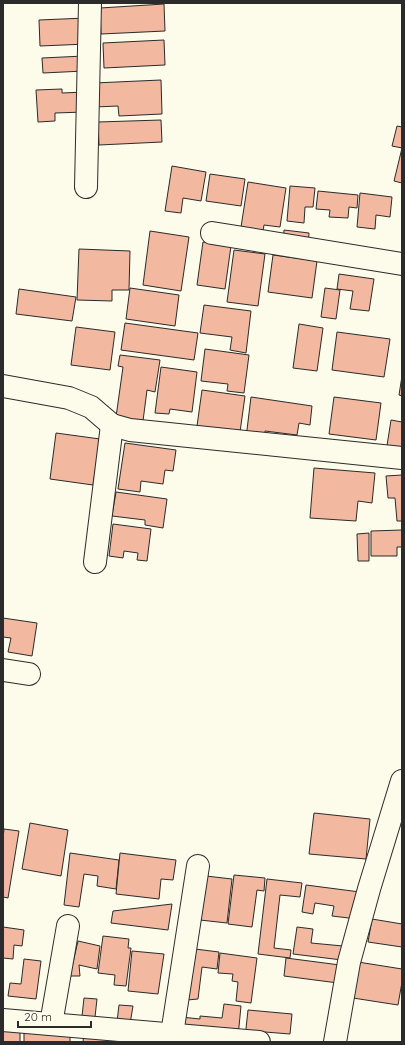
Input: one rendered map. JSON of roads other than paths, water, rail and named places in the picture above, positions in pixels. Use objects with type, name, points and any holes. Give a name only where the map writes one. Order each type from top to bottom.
[{"type":"street","points":[[86,188],[90,3]]},
{"type":"street","points":[[212,233],[402,264]]},
{"type":"street","points":[[3,386],[69,398],[91,407],[112,425],[130,430],[402,458]]},
{"type":"street","points":[[95,562],[112,425]]},
{"type":"street","points":[[3,670],[29,674]]},
{"type":"street","points":[[335,1042],[349,962],[369,889],[402,781]]},
{"type":"street","points":[[172,1034],[198,866]]},
{"type":"street","points":[[51,1024],[68,926]]},
{"type":"street","points":[[3,1020],[259,1042]]}]
